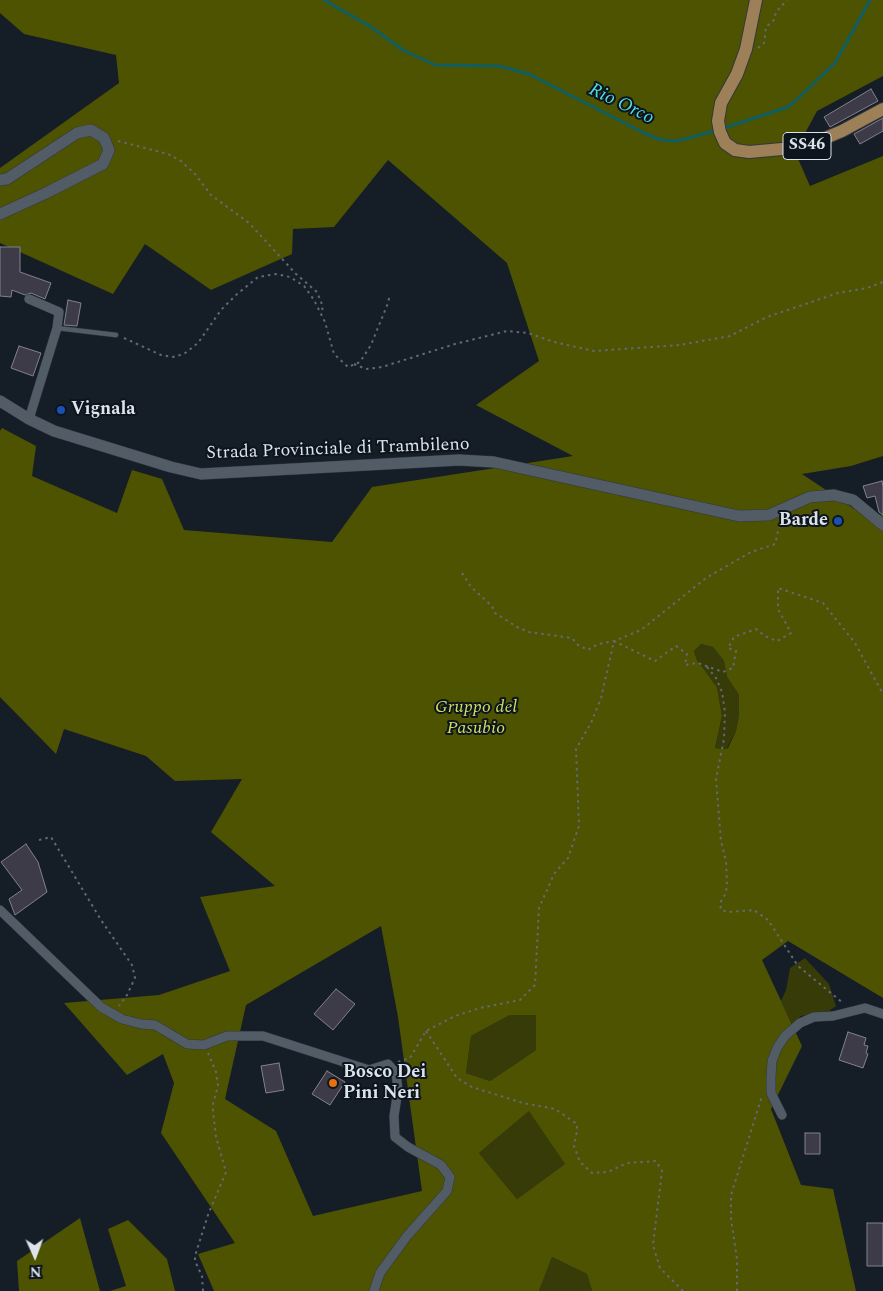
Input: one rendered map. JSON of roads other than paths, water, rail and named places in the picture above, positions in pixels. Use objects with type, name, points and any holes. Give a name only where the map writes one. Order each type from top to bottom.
[{"type":"main road","name":"SS46","points":[[756,0],[746,49],[737,74],[722,103],[718,120],[720,132],[725,143],[735,150],[749,152],[804,147],[842,131],[883,109]]},
{"type":"street","points":[[0,180],[7,179],[77,133],[91,130],[104,138],[109,150],[103,164],[0,214]]},
{"type":"street","points":[[29,299],[59,312],[57,328],[29,419]]},
{"type":"street","name":"Strada Provinciale di Trambileno","points":[[0,401],[29,419],[54,431],[171,468],[201,474],[459,460],[494,462],[739,516],[769,515],[810,497],[834,496],[853,500],[883,525]]},
{"type":"street","points":[[0,910],[101,1007],[122,1020],[155,1025],[187,1044],[204,1045],[228,1036],[263,1036],[369,1070],[388,1064],[396,1073],[398,1090],[394,1116],[396,1137],[408,1147],[441,1165],[450,1177],[447,1192],[407,1236],[380,1273],[374,1291]]},
{"type":"street","points":[[782,1115],[771,1093],[771,1077],[772,1061],[777,1048],[785,1036],[800,1023],[814,1018],[833,1016],[865,1008],[883,1014]]},
{"type":"lane","points":[[57,328],[116,335]]},
{"type":"waterway","name":"Rio Orco","points":[[324,0],[371,27],[403,50],[435,65],[499,66],[529,74],[661,140],[677,141],[718,130]]},
{"type":"waterway","name":"Rio Orco","points":[[724,128],[788,107],[793,103],[835,63],[870,0]]},
{"type":"place","name":"Vignala","points":[[61,410]]},
{"type":"place","name":"Barde","points":[[838,521]]},
{"type":"place","name":"Bosco Dei Pini Neri","points":[[333,1083]]},
{"type":"park label","name":"Gruppo del Pasubio","points":[[476,718]]}]
